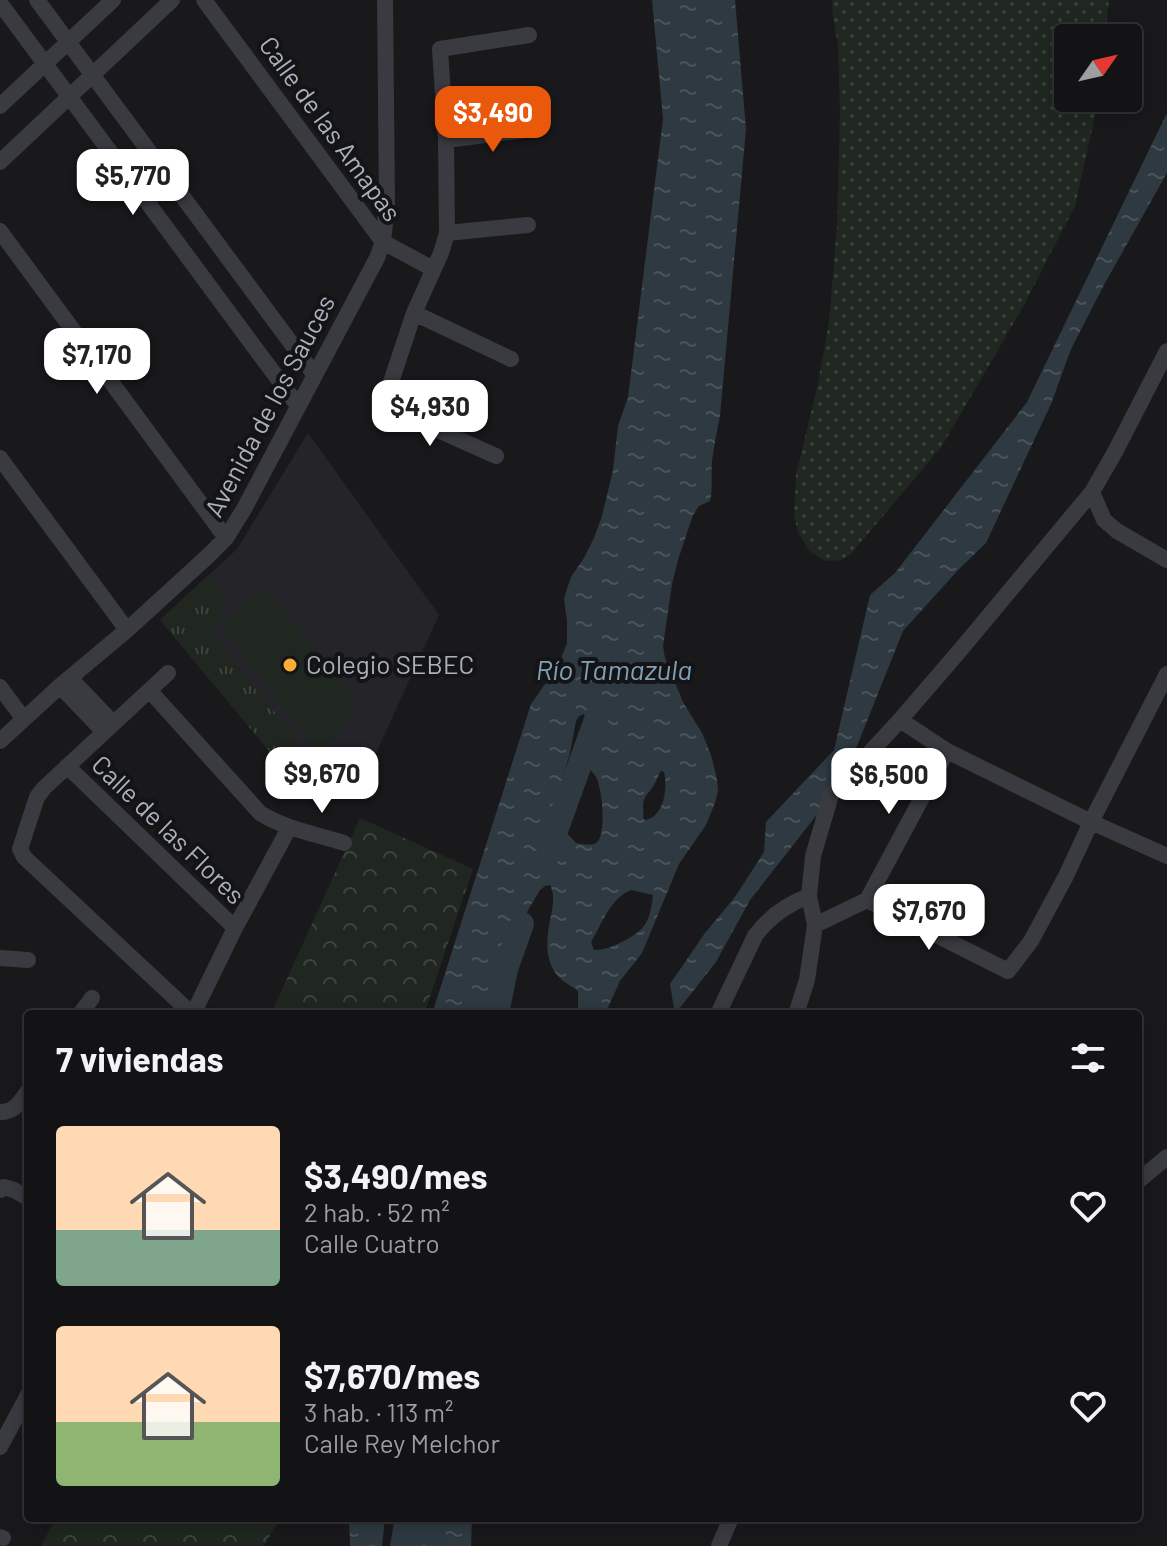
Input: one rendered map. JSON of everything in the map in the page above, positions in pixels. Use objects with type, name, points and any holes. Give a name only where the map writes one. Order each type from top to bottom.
[{"type":"street","points":[[37,0],[314,374]]},
{"type":"street","points":[[0,106],[113,0]]},
{"type":"street","points":[[0,162],[172,0]]},
{"type":"street","name":"Calle de las Amapas","points":[[204,0],[383,242],[433,269]]},
{"type":"street","name":"Avenida de los Sauces","points":[[0,741],[226,538],[377,258],[383,242],[387,203],[385,0]]},
{"type":"street","points":[[0,3],[298,406]]},
{"type":"street","points":[[496,456],[391,409],[386,397],[414,313],[447,233],[446,140],[440,49],[529,35]]},
{"type":"street","points":[[446,140],[534,129]]},
{"type":"street","points":[[447,233],[528,225]]},
{"type":"street","points":[[0,231],[226,538]]},
{"type":"street","points":[[414,313],[511,359]]},
{"type":"street","points":[[797,1010],[807,980],[815,925],[809,896],[813,856],[831,795],[900,720],[1092,492],[1167,351]]},
{"type":"street","points":[[0,458],[127,630]]},
{"type":"street","points":[[1092,492],[1104,520],[1167,560]]},
{"type":"street","points":[[168,673],[44,788],[37,797],[20,849],[24,857],[188,1010]]},
{"type":"street","points":[[867,900],[1008,971],[1031,941],[1066,876],[1167,674]]},
{"type":"street","points":[[65,682],[109,728]]},
{"type":"street","points":[[0,687],[23,718]]},
{"type":"street","points":[[150,691],[253,806],[274,822],[344,843]]},
{"type":"street","points":[[900,720],[947,751],[1167,856]]},
{"type":"street","points":[[815,925],[867,900],[947,751]]},
{"type":"street","name":"Calle de las Flores","points":[[67,766],[235,928]]},
{"type":"street","points":[[194,1010],[289,828]]},
{"type":"street","points":[[720,1010],[763,925],[796,901],[809,896]]},
{"type":"street","points":[[0,960],[28,960]]},
{"type":"street","points":[[83,1010],[92,998]]},
{"type":"street","points":[[0,1112],[15,1109],[24,1097]]},
{"type":"street","points":[[1142,1178],[1167,1157]]},
{"type":"street","points":[[0,1190],[4,1187],[24,1196]]},
{"type":"street","points":[[0,1447],[4,1428],[24,1400]]},
{"type":"street","points":[[719,1546],[729,1522]]},
{"type":"shaded area","name":"Colegio SEBEC","points":[[308,433],[439,615],[357,795],[279,763],[160,620],[237,549]]},
{"type":"green space","points":[[832,0],[1109,0],[1106,24],[1054,24],[1054,112],[1096,112],[1075,206],[1023,307],[942,446],[851,554],[841,560],[829,561],[809,551],[798,532],[794,515],[796,475],[829,322],[837,227],[840,113],[838,45]]},
{"type":"green space","name":"Colegio SEBEC","points":[[207,576],[229,605],[209,631],[296,739],[279,763],[160,620]]},
{"type":"green space","name":"Colegio SEBEC","points":[[266,588],[359,705],[319,754],[221,625]]},
{"type":"green space","points":[[360,818],[473,869],[425,1010],[273,1010]]},
{"type":"green space","points":[[54,1522],[278,1522],[264,1546],[41,1546]]},
{"type":"water","name":"Río Tamazula","points":[[652,0],[735,0],[746,129],[720,416],[712,461],[710,501],[699,506],[693,515],[678,560],[663,646],[683,702],[711,755],[718,791],[715,803],[706,825],[679,864],[642,953],[620,981],[607,1010],[578,1010],[578,991],[562,980],[552,966],[547,942],[553,900],[550,885],[540,890],[528,910],[503,969],[493,1010],[433,1010],[531,704],[558,666],[567,643],[564,598],[571,577],[584,558],[602,516],[613,470],[618,426],[628,397],[663,119]],"holes":[[[584,714],[589,752],[585,766],[597,780],[602,810],[602,831],[596,843],[589,845],[576,843],[552,815],[576,721]],[[661,771],[665,779],[663,801],[657,813],[645,820],[644,801]],[[631,890],[653,895],[646,923],[624,941],[594,950],[591,942],[612,905]]]},
{"type":"water","points":[[1167,113],[1167,173],[1071,349],[1051,404],[986,543],[903,631],[857,746],[830,798],[750,900],[716,962],[678,1010],[674,1010],[670,984],[705,933],[735,897],[764,852],[766,822],[834,750],[870,595],[895,573],[1027,402]]},
{"type":"water","points":[[349,1522],[385,1522],[382,1546],[350,1546]]},
{"type":"water","points":[[418,1522],[472,1522],[471,1546],[413,1546]]},
{"type":"waterway","name":"Río Tamazula","points":[[547,856],[598,714]]},
{"type":"waterway","name":"Río Tamazula","points":[[498,1010],[506,969],[522,924]]},
{"type":"waterway","name":"Río Tamazula","points":[[402,1546],[406,1522]]},
{"type":"place","name":"Colegio SEBEC","points":[[290,665]]}]
